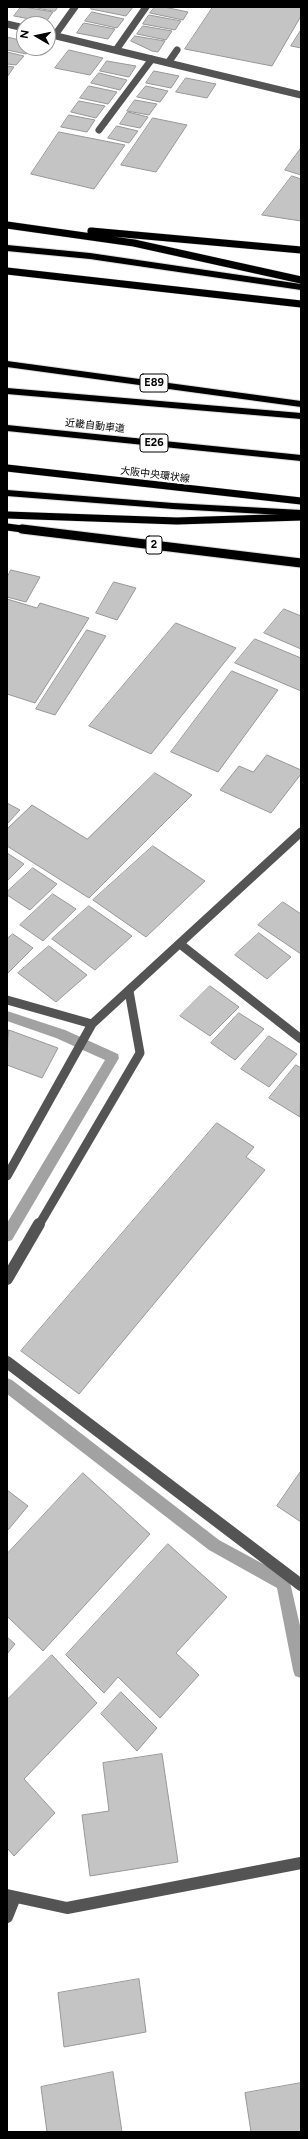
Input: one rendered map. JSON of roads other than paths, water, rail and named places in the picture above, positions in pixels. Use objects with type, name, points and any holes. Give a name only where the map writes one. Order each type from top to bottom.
[{"type":"highway","points":[[7,248],[90,256],[301,286]]},
{"type":"highway","name":"E89","points":[[7,364],[301,404]]},
{"type":"highway","points":[[7,391],[301,416]]},
{"type":"highway","name":"近畿自動車道","points":[[7,428],[301,458]]},
{"type":"highway","points":[[7,493],[173,506],[301,513]]},
{"type":"main road","points":[[7,224],[301,250]]},
{"type":"main road","points":[[7,224],[134,243],[301,280]]},
{"type":"main road","points":[[7,271],[301,304]]},
{"type":"main road","name":"大阪中央環状線","points":[[7,468],[301,502]]},
{"type":"main road","name":"2","points":[[7,515],[177,521],[301,517]]},
{"type":"main road","name":"2","points":[[7,527],[301,563]]},
{"type":"street","points":[[56,30],[75,7]]},
{"type":"street","points":[[116,50],[146,7]]},
{"type":"street","points":[[56,36],[301,95]]},
{"type":"street","points":[[168,63],[178,50]]},
{"type":"street","points":[[99,130],[152,59]]},
{"type":"street","points":[[7,1176],[92,1025],[301,832]]},
{"type":"street","points":[[180,944],[301,1039]]},
{"type":"street","points":[[7,1279],[140,1053],[129,991]]},
{"type":"street","points":[[7,1000],[92,1025]]},
{"type":"street","points":[[7,1362],[301,1585]]},
{"type":"street","points":[[7,1917],[11,1896],[67,1908],[301,1863]]},
{"type":"waterway","points":[[7,1016],[60,1034],[113,1058],[7,1236]]},
{"type":"waterway","points":[[7,1385],[214,1545],[284,1583],[301,1670]]}]
